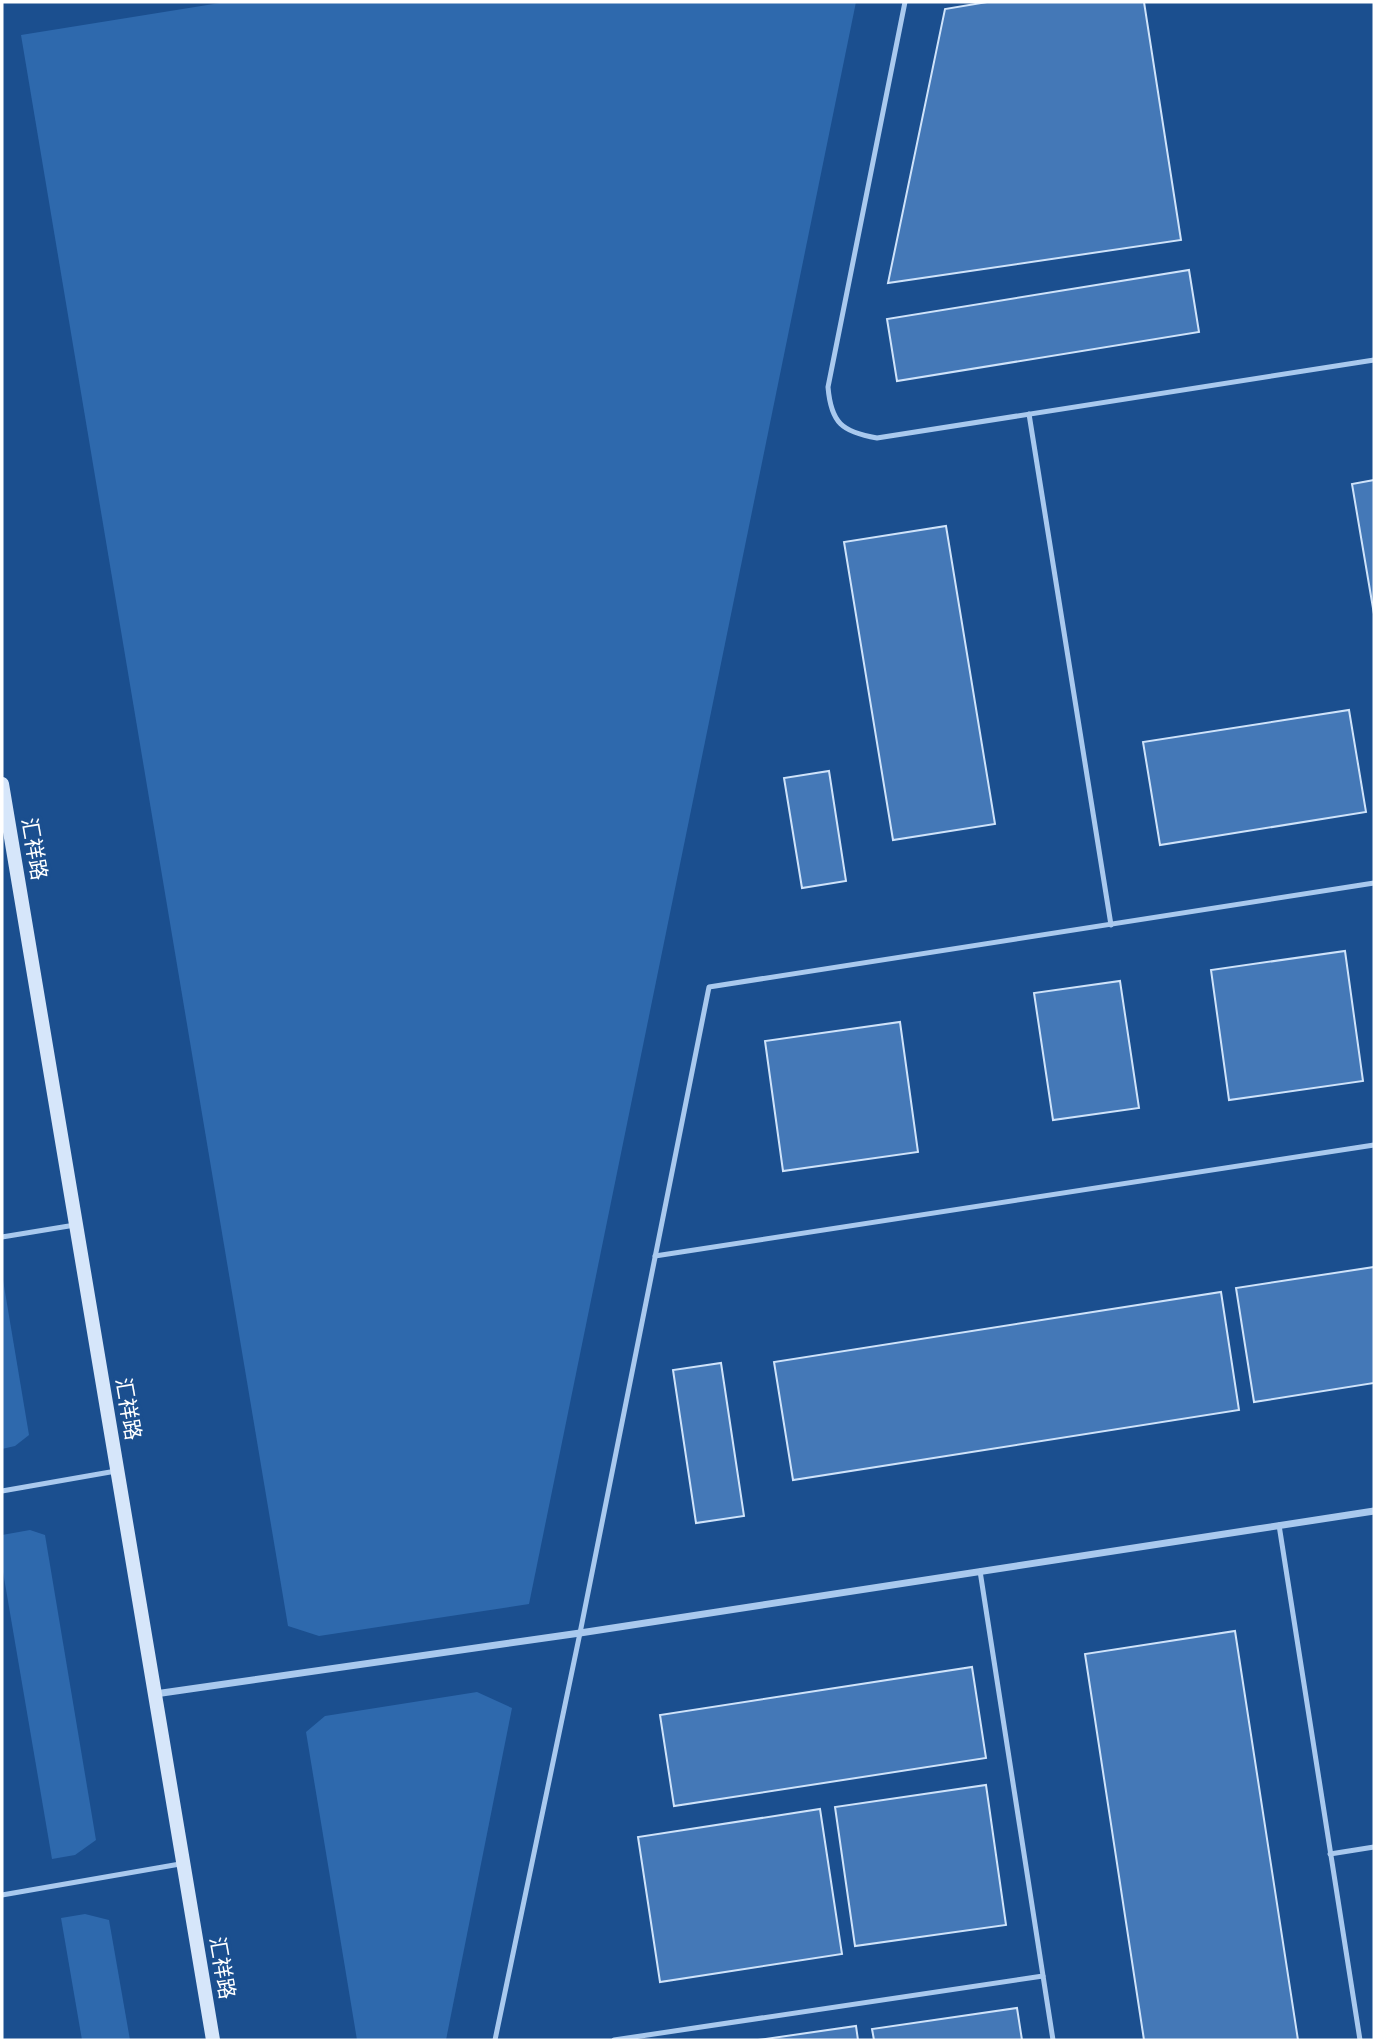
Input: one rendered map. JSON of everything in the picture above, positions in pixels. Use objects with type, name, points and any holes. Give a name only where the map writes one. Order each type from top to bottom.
[{"type":"main road","name":"汇祥路","points":[[2,784],[213,2040]]},
{"type":"street","points":[[155,1694],[580,1633],[1374,1511]]},
{"type":"lane","points":[[905,2],[828,387],[830,405],[838,421],[854,434],[877,438],[1374,360]]},
{"type":"lane","points":[[1028,414],[1111,925]]},
{"type":"lane","points":[[495,2040],[580,1633],[709,987],[1374,883]]},
{"type":"lane","points":[[655,1256],[1374,1145]]},
{"type":"lane","points":[[2,1237],[76,1225]]},
{"type":"lane","points":[[2,1491],[117,1471]]},
{"type":"lane","points":[[1279,1525],[1360,2040]]},
{"type":"lane","points":[[980,1571],[1053,2040]]},
{"type":"lane","points":[[1331,1854],[1374,1847]]},
{"type":"lane","points":[[2,1895],[183,1864]]},
{"type":"lane","points":[[614,2040],[1043,1976]]},
{"type":"shaded area","points":[[226,2],[856,2],[529,1604],[319,1636],[288,1626],[21,35]]},
{"type":"shaded area","points":[[2,1274],[29,1435],[15,1446],[2,1449]]},
{"type":"shaded area","points":[[30,1530],[45,1535],[96,1840],[75,1855],[52,1859],[2,1566],[2,1535]]},
{"type":"shaded area","points":[[477,1692],[512,1708],[446,2040],[357,2040],[306,1732],[325,1716]]},
{"type":"shaded area","points":[[85,1914],[109,1920],[130,2040],[82,2040],[61,1918]]},
{"type":"building","points":[[987,2],[1144,2],[1181,240],[888,283],[945,9]]},
{"type":"building","points":[[1189,270],[1199,332],[897,381],[887,319]]},
{"type":"building","points":[[1374,480],[1374,614],[1352,484]]},
{"type":"building","points":[[946,526],[995,824],[893,840],[844,542]]},
{"type":"building","points":[[1349,710],[1366,812],[1160,845],[1143,742]]},
{"type":"building","points":[[829,771],[846,881],[802,888],[784,778]]},
{"type":"building","points":[[1345,951],[1363,1081],[1229,1100],[1211,970]]},
{"type":"building","points":[[1120,981],[1139,1108],[1053,1120],[1034,993]]},
{"type":"building","points":[[900,1022],[918,1152],[783,1171],[765,1041]]},
{"type":"building","points":[[1374,1267],[1374,1383],[1254,1402],[1236,1288]]},
{"type":"building","points":[[1221,1292],[1239,1410],[793,1480],[774,1362]]},
{"type":"building","points":[[721,1363],[744,1516],[696,1523],[673,1370]]},
{"type":"building","points":[[1235,1631],[1298,2040],[1144,2040],[1085,1654]]},
{"type":"building","points":[[972,1667],[986,1758],[674,1806],[660,1715]]},
{"type":"building","points":[[986,1785],[1006,1925],[855,1946],[835,1807]]},
{"type":"building","points":[[820,1809],[842,1954],[660,1982],[638,1837]]},
{"type":"building","points":[[1017,2008],[1022,2040],[874,2040],[872,2029]]},
{"type":"building","points":[[856,2026],[858,2040],[758,2040]]}]
